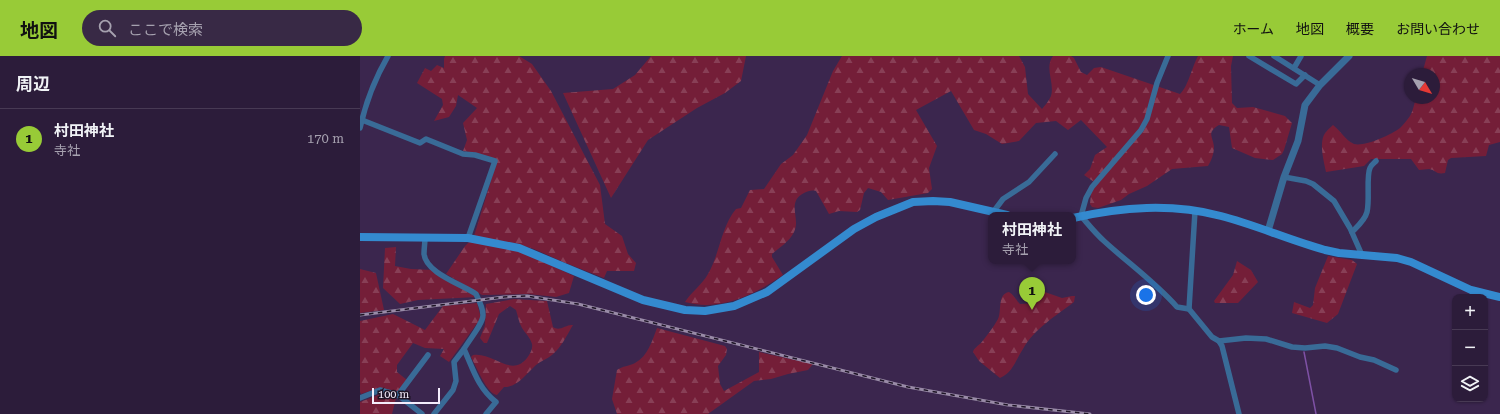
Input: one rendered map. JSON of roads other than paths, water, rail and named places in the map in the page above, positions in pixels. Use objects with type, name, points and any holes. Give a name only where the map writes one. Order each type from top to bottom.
[{"type":"main road","points":[[360,237],[468,238],[519,248],[643,300],[685,310],[705,312],[734,306],[767,292],[854,229],[895,208],[913,202],[933,200],[997,212]]},
{"type":"main road","points":[[1077,217],[1137,208],[1182,208],[1221,216],[1324,250],[1384,256],[1411,262],[1471,290],[1500,298]]},
{"type":"street","points":[[360,128],[361,117],[376,77],[388,56]]},
{"type":"street","points":[[1168,56],[1157,83],[1147,119],[1141,130],[1092,187],[1077,217],[1143,273],[1177,307],[1190,309]]},
{"type":"street","points":[[1249,56],[1296,84],[1305,75]]},
{"type":"street","points":[[1275,56],[1320,86]]},
{"type":"street","points":[[1294,68],[1301,56]]},
{"type":"street","points":[[1268,231],[1284,177],[1298,141],[1305,105],[1320,86],[1349,56]]},
{"type":"street","points":[[361,117],[415,142],[420,143],[426,139],[463,154],[475,155],[496,161],[468,238]]},
{"type":"street","points":[[994,211],[1003,200],[1029,182],[1055,154]]},
{"type":"street","points":[[1352,232],[1361,223],[1366,214],[1369,196],[1369,172],[1370,167],[1376,161]]},
{"type":"street","points":[[1284,177],[1306,181],[1334,201],[1352,232],[1362,255]]},
{"type":"street","points":[[1195,211],[1190,309],[1212,337],[1219,340],[1246,338],[1266,339],[1292,347],[1305,348],[1325,346],[1337,348],[1360,357],[1374,360],[1396,370]]},
{"type":"street","points":[[425,238],[424,254],[430,266],[441,275],[476,294],[483,314],[482,321],[454,362],[456,381],[453,390],[434,414]]},
{"type":"street","points":[[1219,340],[1222,346],[1239,414]]},
{"type":"street","points":[[464,349],[481,388],[486,395],[496,402],[486,414]]},
{"type":"street","points":[[398,395],[428,356]]},
{"type":"street","points":[[360,398],[380,390],[398,395],[422,414]]},
{"type":"waterway","points":[[1304,352],[1316,414]]},
{"type":"railway","points":[[360,315],[504,297],[527,296],[578,304],[908,387],[1008,405],[1090,414]]},
{"type":"place","name":"村田神社","points":[[1032,310]]}]
